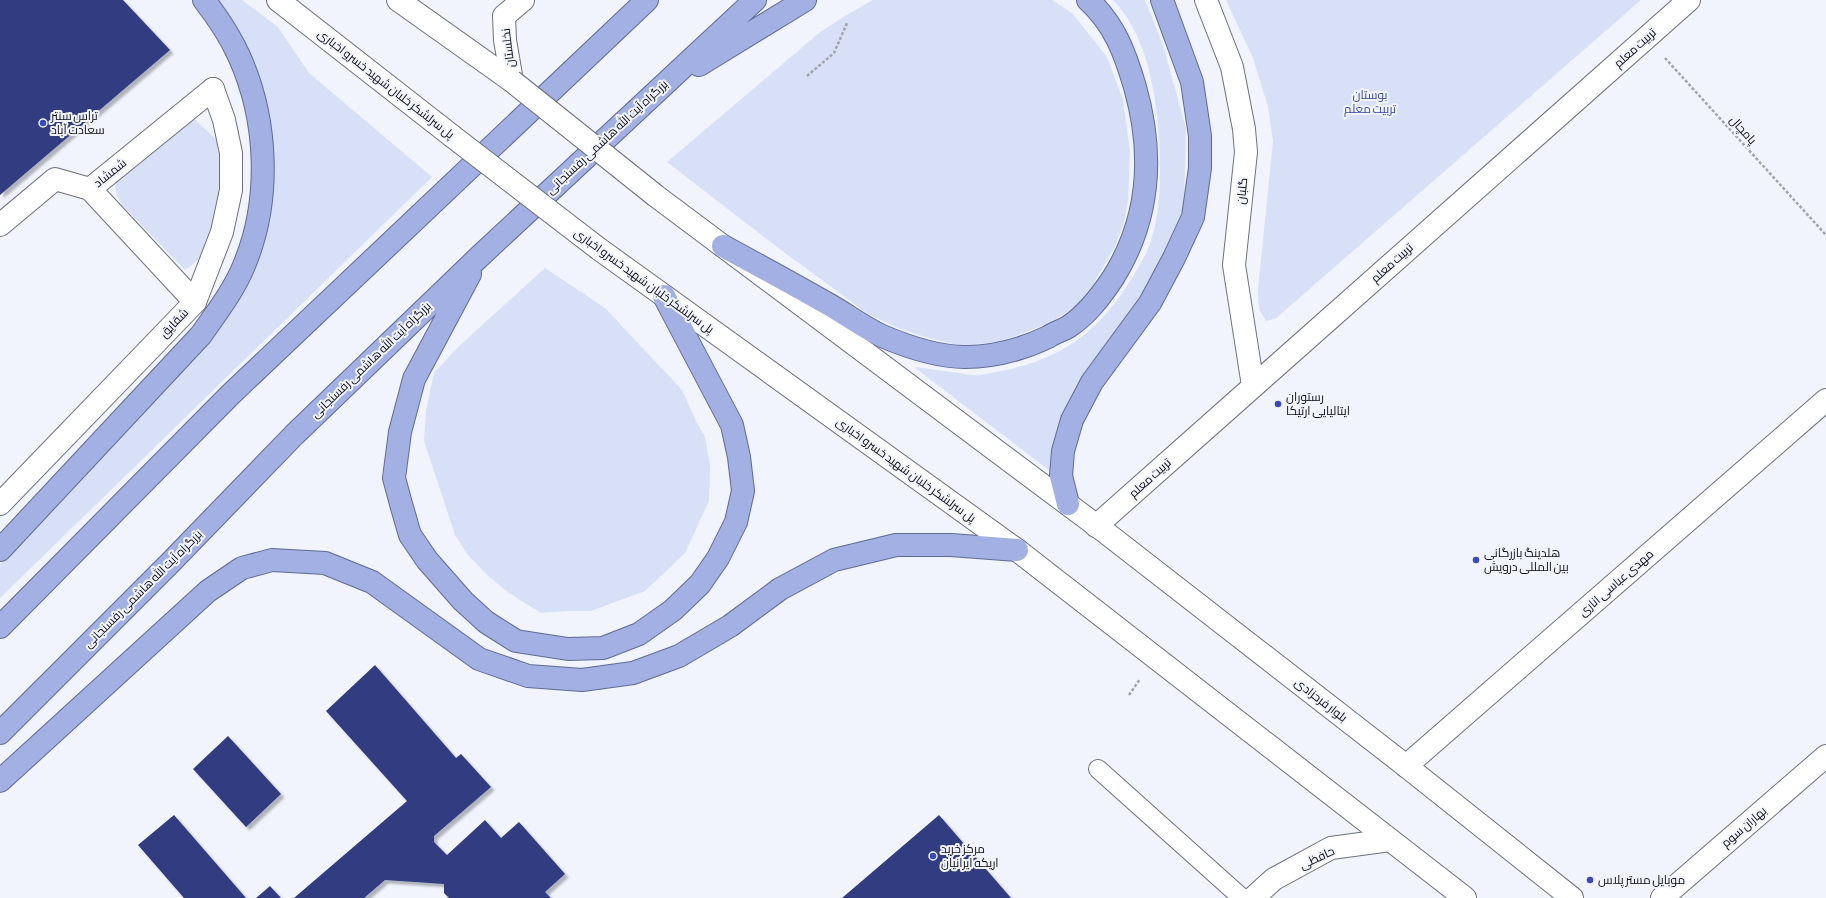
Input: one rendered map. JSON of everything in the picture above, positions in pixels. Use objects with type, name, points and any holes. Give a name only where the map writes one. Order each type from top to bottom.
[{"type":"highway","points":[[0,550],[201,335],[228,296],[245,264],[256,232],[262,195],[260,126],[251,88],[240,57],[221,23],[204,0]]},
{"type":"highway","points":[[0,627],[231,394],[647,0]]},
{"type":"highway","name":"بزرگراه آیت الله هاشمی رفسنجانی","points":[[0,733],[166,567],[294,435],[479,257],[755,0]]},
{"type":"highway","points":[[659,89],[805,0]]},
{"type":"highway","points":[[723,246],[882,335],[925,351],[965,357],[999,354],[1033,344],[1069,326],[1100,298],[1120,267],[1136,233],[1144,196],[1147,159],[1138,98],[1129,66],[1118,41],[1102,13],[1088,0]]},
{"type":"highway","points":[[1068,504],[1061,476],[1063,451],[1072,420],[1092,382],[1150,302],[1174,258],[1193,217],[1200,168],[1200,136],[1192,82],[1162,0]]},
{"type":"highway","points":[[479,257],[414,379],[400,432],[394,478],[400,504],[410,535],[427,560],[463,601],[486,622],[516,641],[540,646],[568,649],[603,648],[639,634],[673,610],[700,584],[718,558],[736,522],[743,491],[739,457],[732,425],[664,296]]},
{"type":"highway","points":[[0,781],[208,591],[242,568],[272,560],[325,563],[372,582],[479,659],[528,676],[582,680],[633,673],[679,656],[730,626],[780,589],[834,560],[896,545],[951,545],[1017,550]]},
{"type":"street","name":"پل سرلشکر خلبان شهید خسرو اخباری","points":[[278,0],[599,249],[1017,550]]},
{"type":"street","points":[[398,0],[512,81],[656,196],[1068,504]]},
{"type":"street","name":"نخلستان","points":[[512,81],[505,40],[504,16],[522,0]]},
{"type":"street","name":"گلبان","points":[[1206,0],[1232,67],[1244,129],[1246,152],[1234,265],[1253,386]]},
{"type":"street","name":"تربیت معلم","points":[[1096,526],[1689,0]]},
{"type":"street","name":"شمشاد","points":[[195,302],[90,189],[213,89]]},
{"type":"street","name":"شقایق","points":[[0,504],[195,302],[222,232],[231,190],[231,154],[224,120],[213,89]]},
{"type":"street","points":[[0,225],[55,179],[90,189]]},
{"type":"street","name":"مهدی عباسی اناری","points":[[1406,766],[1826,400]]},
{"type":"street","name":"بلوار فرحزادی","points":[[1068,504],[1406,766],[1572,898]]},
{"type":"street","points":[[1017,550],[1465,898]]},
{"type":"street","name":"بهاران سوم","points":[[1662,898],[1826,756]]},
{"type":"street","name":"حافظی","points":[[1253,898],[1274,879],[1331,848],[1390,840]]},
{"type":"lane","points":[[1098,769],[1242,898]]},
{"type":"path","points":[[807,76],[834,53],[847,23]]},
{"type":"path","name":"پامچال","points":[[1647,37],[1826,235]]},
{"type":"green space","points":[[216,0],[242,0],[278,27],[309,73],[432,177],[0,598],[0,564],[18,543],[207,344],[272,175]]},
{"type":"green space","points":[[873,0],[1052,0],[1072,13],[1107,57],[1123,100],[1130,152],[1128,201],[1124,222],[1115,246],[1091,288],[1075,307],[1049,323],[1000,342],[958,345],[925,337],[898,328],[868,314],[773,244],[667,162],[819,33]]},
{"type":"green space","points":[[1113,0],[1145,0],[1163,45],[1186,128],[1184,207],[1173,237],[1138,300],[1095,360],[1070,402],[1058,427],[1050,471],[914,367],[969,375],[983,375],[1007,370],[1047,357],[1064,349],[1080,338],[1108,312],[1141,263],[1150,243],[1158,210],[1160,154],[1158,126],[1154,92],[1146,58],[1133,27]]},
{"type":"green space","name":"بوستان تربیت معلم","points":[[1226,0],[1641,0],[1275,319],[1266,321],[1259,309],[1258,289],[1273,141],[1268,107],[1253,58]]},
{"type":"green space","points":[[191,116],[218,141],[220,178],[215,214],[205,247],[198,260],[185,270],[122,205],[116,193],[115,181]]},
{"type":"green space","points":[[545,268],[605,308],[682,390],[705,437],[710,465],[709,501],[685,553],[645,591],[591,611],[541,613],[509,593],[487,575],[468,555],[455,535],[424,441],[426,410],[434,373],[456,349]]},
{"type":"building","name":"تراس سنتر سعادت آباد","points":[[0,0],[123,0],[170,50],[0,195]]},
{"type":"building","points":[[375,665],[456,758],[461,754],[491,787],[434,836],[434,842],[447,855],[485,820],[501,838],[519,822],[565,874],[545,892],[551,898],[449,898],[444,893],[444,884],[385,880],[364,898],[294,898],[407,801],[326,711]]},
{"type":"building","points":[[228,736],[281,794],[246,827],[193,769]]},
{"type":"building","points":[[174,815],[246,898],[184,898],[138,845]]},
{"type":"building","name":"مرکز خرید اریکه ایرانیان","points":[[939,815],[1011,898],[842,898]]},
{"type":"building","points":[[270,886],[281,898],[256,898]]},
{"type":"place","name":"تراس سنتر سعادت آباد","points":[[43,123]]},
{"type":"place","name":"رستوران ایتالیایی ارتیکا","points":[[1278,404]]},
{"type":"place","name":"هلدینگ بازرگانی بین المللی درویش","points":[[1476,560]]},
{"type":"place","name":"مرکز خرید اریکه ایرانیان","points":[[933,856]]},
{"type":"place","name":"موبایل مستر پلاس","points":[[1590,880]]}]
